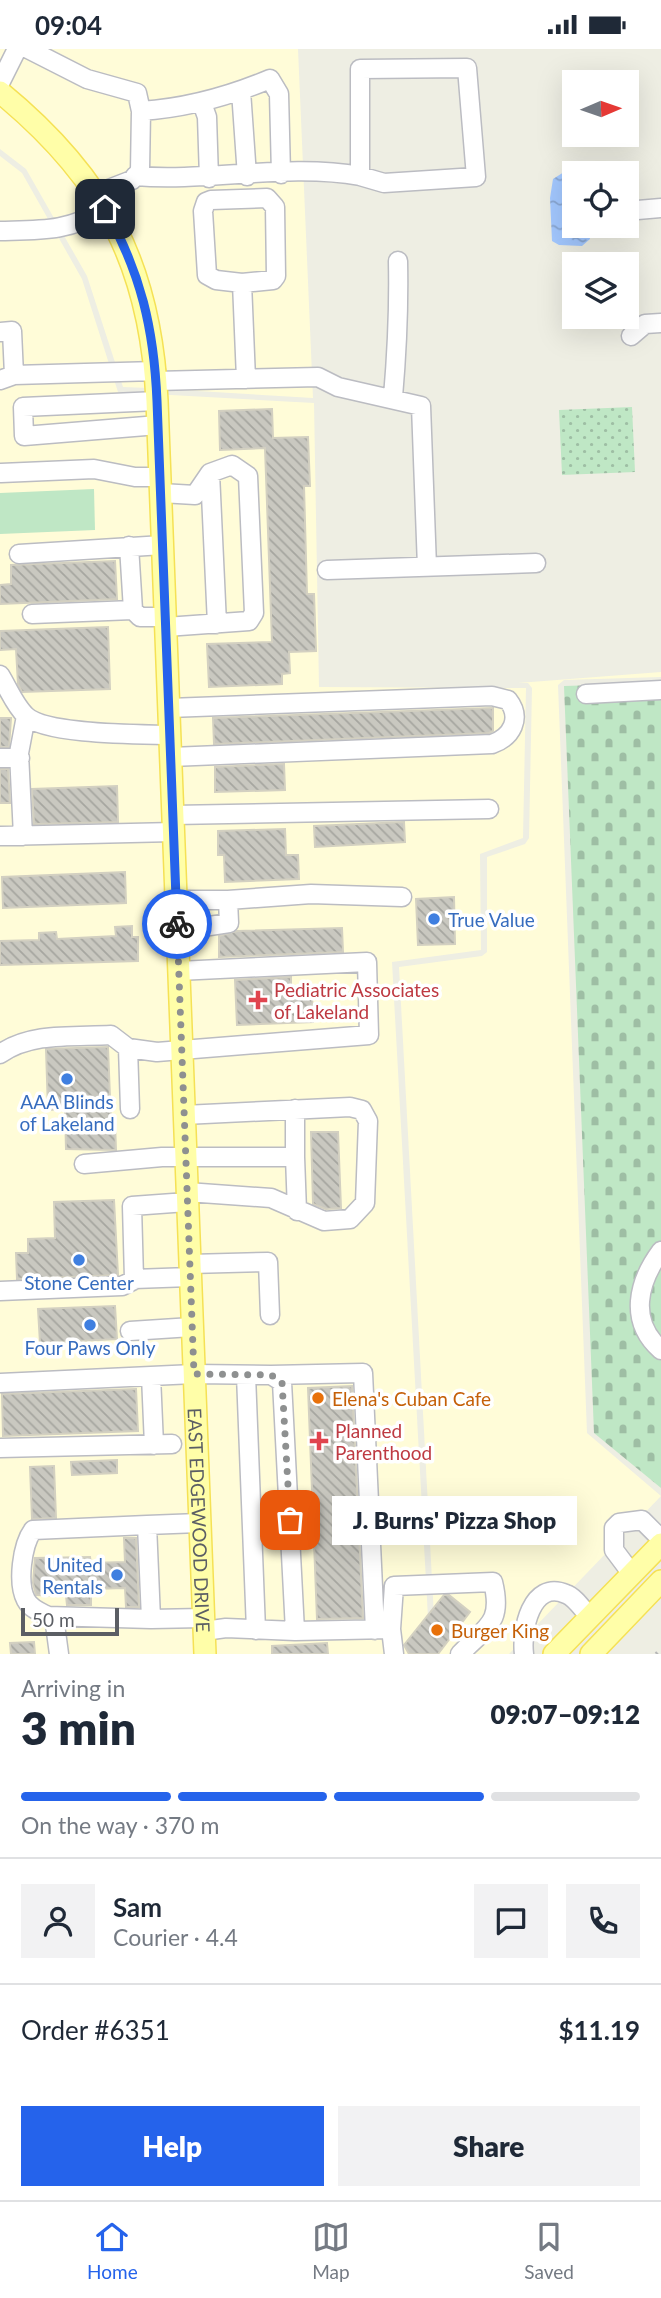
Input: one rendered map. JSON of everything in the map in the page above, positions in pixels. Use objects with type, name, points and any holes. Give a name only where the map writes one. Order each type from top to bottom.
[{"type":"main road","name":"EAST EDGEWOOD DRIVE","points":[[0,92],[32,118],[64,151],[100,202],[133,266],[146,304],[158,425],[205,1654]]},
{"type":"main road","points":[[554,1654],[661,1541]]},
{"type":"main road","points":[[591,1654],[661,1581]]},
{"type":"lane","points":[[0,83],[18,49]]},
{"type":"lane","points":[[0,232],[61,229],[85,221],[100,202],[140,171],[141,111],[137,93],[87,79],[29,49]]},
{"type":"lane","points":[[135,176],[178,179],[332,171],[384,183],[477,177],[467,68],[360,69],[360,176]]},
{"type":"lane","points":[[141,111],[176,109],[202,103],[270,79],[275,83],[279,94],[281,174]]},
{"type":"lane","points":[[241,91],[247,176]]},
{"type":"lane","points":[[202,103],[207,117],[209,178]]},
{"type":"lane","points":[[267,198],[272,201],[276,276],[273,280],[242,283],[216,280],[207,275],[204,211],[206,202],[211,199],[267,198]]},
{"type":"lane","points":[[639,210],[661,208]]},
{"type":"lane","points":[[393,397],[396,335],[400,325],[398,261]]},
{"type":"lane","points":[[242,283],[246,379]]},
{"type":"lane","points":[[631,335],[645,324],[661,323]]},
{"type":"lane","points":[[0,332],[12,331],[7,378],[156,385]]},
{"type":"lane","points":[[158,425],[24,436],[23,407],[156,385],[318,377],[338,387],[393,397],[421,406],[427,567]]},
{"type":"lane","points":[[1,473],[94,469],[135,477],[195,495],[210,474],[232,465],[248,476],[254,613],[244,624],[166,622],[140,617],[133,610],[129,546]]},
{"type":"lane","points":[[210,474],[218,624]]},
{"type":"lane","points":[[19,554],[163,545]]},
{"type":"lane","points":[[327,570],[536,563]]},
{"type":"lane","points":[[32,614],[133,610]]},
{"type":"lane","points":[[0,675],[26,716],[36,722],[94,733],[170,735]]},
{"type":"lane","points":[[586,694],[661,690]]},
{"type":"lane","points":[[169,708],[492,696],[508,700],[515,718],[511,732],[503,740],[492,744],[171,757]]},
{"type":"lane","points":[[23,836],[20,758],[21,735],[26,716]]},
{"type":"lane","points":[[0,758],[20,758]]},
{"type":"lane","points":[[0,836],[173,824],[489,810]]},
{"type":"lane","points":[[176,900],[311,894],[402,897]]},
{"type":"lane","points":[[177,931],[229,923],[228,899]]},
{"type":"lane","points":[[0,1054],[29,1040],[48,1038],[111,1035],[128,1048],[182,1050],[369,1035],[367,962],[178,971]]},
{"type":"lane","points":[[128,1048],[130,1109]]},
{"type":"lane","points":[[136,1279],[132,1206],[187,1197],[271,1198],[324,1221],[337,1222],[357,1214],[365,1203],[368,1121],[362,1110],[350,1107],[184,1115]]},
{"type":"lane","points":[[295,1109],[297,1211]]},
{"type":"lane","points":[[84,1164],[186,1158],[295,1157]]},
{"type":"lane","points":[[661,1251],[645,1273],[639,1300],[642,1320],[661,1350]]},
{"type":"lane","points":[[0,1291],[122,1286],[136,1279],[268,1262],[270,1315]]},
{"type":"lane","points":[[130,1331],[192,1327]]},
{"type":"lane","points":[[0,1383],[194,1374],[363,1373],[383,1629],[394,1654]]},
{"type":"lane","points":[[246,1375],[256,1630]]},
{"type":"lane","points":[[271,1375],[282,1382],[295,1631]]},
{"type":"lane","points":[[151,1376],[154,1445]]},
{"type":"lane","points":[[0,1448],[172,1444]]},
{"type":"lane","points":[[632,1574],[614,1550],[614,1528],[619,1523],[642,1521],[661,1541]]},
{"type":"lane","points":[[200,1523],[33,1530],[25,1550],[25,1598],[33,1609],[54,1617],[151,1619],[256,1630],[383,1629]]},
{"type":"lane","points":[[147,1525],[151,1619]]},
{"type":"lane","points":[[383,1629],[394,1586],[493,1582],[498,1602],[497,1616],[460,1654]]},
{"type":"lane","points":[[524,1654],[522,1634],[526,1617],[546,1594],[555,1591],[568,1594],[590,1617]]},
{"type":"lane","points":[[54,1617],[59,1654]]},
{"type":"shaded area","points":[[0,49],[298,49],[313,398],[164,389],[140,264],[0,83]]},
{"type":"shaded area","points":[[0,101],[58,155],[110,233],[139,306],[149,388],[123,387],[87,276],[26,169],[0,149]]},
{"type":"shaded area","points":[[0,156],[22,173],[82,279],[118,392],[314,403],[319,687],[526,688],[523,838],[480,854],[481,950],[392,962],[430,1654],[0,1654]]},
{"type":"shaded area","points":[[661,672],[661,677],[564,680],[558,685],[587,1433],[661,1496],[509,1654],[436,1654],[399,967],[482,956],[487,952],[487,857],[525,844],[529,838],[532,688],[528,683],[518,683]]},
{"type":"green space","points":[[632,407],[635,472],[562,475],[559,410]]},
{"type":"green space","points":[[94,489],[95,530],[0,534],[0,493]]},
{"type":"green space","points":[[661,683],[661,1488],[594,1433],[564,686]]},
{"type":"water","points":[[562,173],[562,238],[590,238],[582,246],[559,245],[552,241],[550,198],[553,179]]},
{"type":"building","points":[[272,409],[273,438],[308,437],[310,486],[304,486],[307,594],[314,594],[316,651],[289,652],[290,673],[282,674],[282,684],[209,687],[207,644],[272,642],[265,448],[220,450],[219,411]]},
{"type":"building","points":[[115,561],[117,599],[0,604],[0,585],[11,584],[11,565]]},
{"type":"building","points":[[108,627],[110,689],[22,692],[18,684],[16,649],[0,650],[0,631]]},
{"type":"building","points":[[493,708],[493,731],[489,733],[214,744],[213,718]]},
{"type":"building","points":[[0,718],[11,718],[9,747],[0,747]]},
{"type":"building","points":[[284,764],[285,790],[215,792],[215,767]]},
{"type":"building","points":[[0,769],[8,769],[10,803],[0,803]]},
{"type":"building","points":[[117,786],[118,822],[34,824],[32,789]]},
{"type":"building","points":[[404,822],[405,842],[315,847],[314,826]]},
{"type":"building","points":[[285,829],[286,855],[298,855],[299,879],[225,882],[224,855],[218,855],[218,831]]},
{"type":"building","points":[[125,872],[126,903],[3,908],[2,877]]},
{"type":"building","points":[[454,897],[455,944],[418,945],[416,899]]},
{"type":"building","points":[[132,926],[132,937],[138,937],[138,961],[0,965],[0,941],[39,940],[39,933],[56,932],[57,939],[116,936],[115,927]]},
{"type":"building","points":[[342,928],[343,952],[219,957],[219,936],[237,931]]},
{"type":"building","points":[[291,977],[291,993],[312,993],[313,1022],[237,1025],[235,980]]},
{"type":"building","points":[[108,1047],[111,1123],[115,1123],[116,1150],[66,1149],[65,1109],[48,1110],[46,1049]]},
{"type":"building","points":[[311,1132],[338,1132],[341,1208],[326,1209],[313,1204]]},
{"type":"building","points":[[114,1200],[118,1275],[17,1279],[16,1253],[28,1253],[28,1239],[55,1238],[54,1202]]},
{"type":"building","points":[[115,1306],[117,1339],[40,1343],[38,1309]]},
{"type":"building","points":[[352,1386],[363,1618],[317,1619],[308,1388]]},
{"type":"building","points":[[136,1389],[138,1431],[3,1436],[2,1394]]},
{"type":"building","points":[[117,1460],[117,1473],[72,1475],[71,1462]]},
{"type":"building","points":[[54,1466],[56,1518],[32,1519],[30,1467]]},
{"type":"building","points":[[124,1538],[136,1538],[139,1607],[126,1607],[125,1588],[91,1589],[91,1605],[67,1605],[66,1596],[36,1595],[33,1583],[35,1558],[90,1557],[91,1563],[125,1562]]},
{"type":"building","name":"Burger King","points":[[444,1595],[449,1595],[470,1612],[438,1654],[409,1654],[404,1645]]},
{"type":"building","points":[[34,1642],[35,1654],[11,1654],[10,1643]]},
{"type":"building","points":[[327,1643],[328,1654],[272,1654],[272,1646]]},
{"type":"railway","points":[[656,1654],[661,1649]]},
{"type":"way so far","points":[[177,924],[194,1374],[271,1375],[282,1382],[290,1520]]},
{"type":"place","name":"True Value","points":[[434,919]]},
{"type":"place","name":"Pediatric Associates of Lakeland","points":[[258,1000]]},
{"type":"place","name":"AAA Blinds of Lakeland","points":[[67,1079]]},
{"type":"place","name":"Stone Center","points":[[79,1260]]},
{"type":"place","name":"Four Paws Only","points":[[90,1325]]},
{"type":"place","name":"Elena's Cuban Cafe","points":[[318,1398]]},
{"type":"place","name":"Planned Parenthood","points":[[319,1441]]},
{"type":"place","name":"J. Burns' Pizza Shop","points":[[290,1520]]},
{"type":"place","name":"United Rentals","points":[[117,1575]]},
{"type":"place","name":"Burger King","points":[[437,1630]]},
{"type":"route","points":[[105,209],[133,266],[146,304],[156,371],[177,924]]}]
